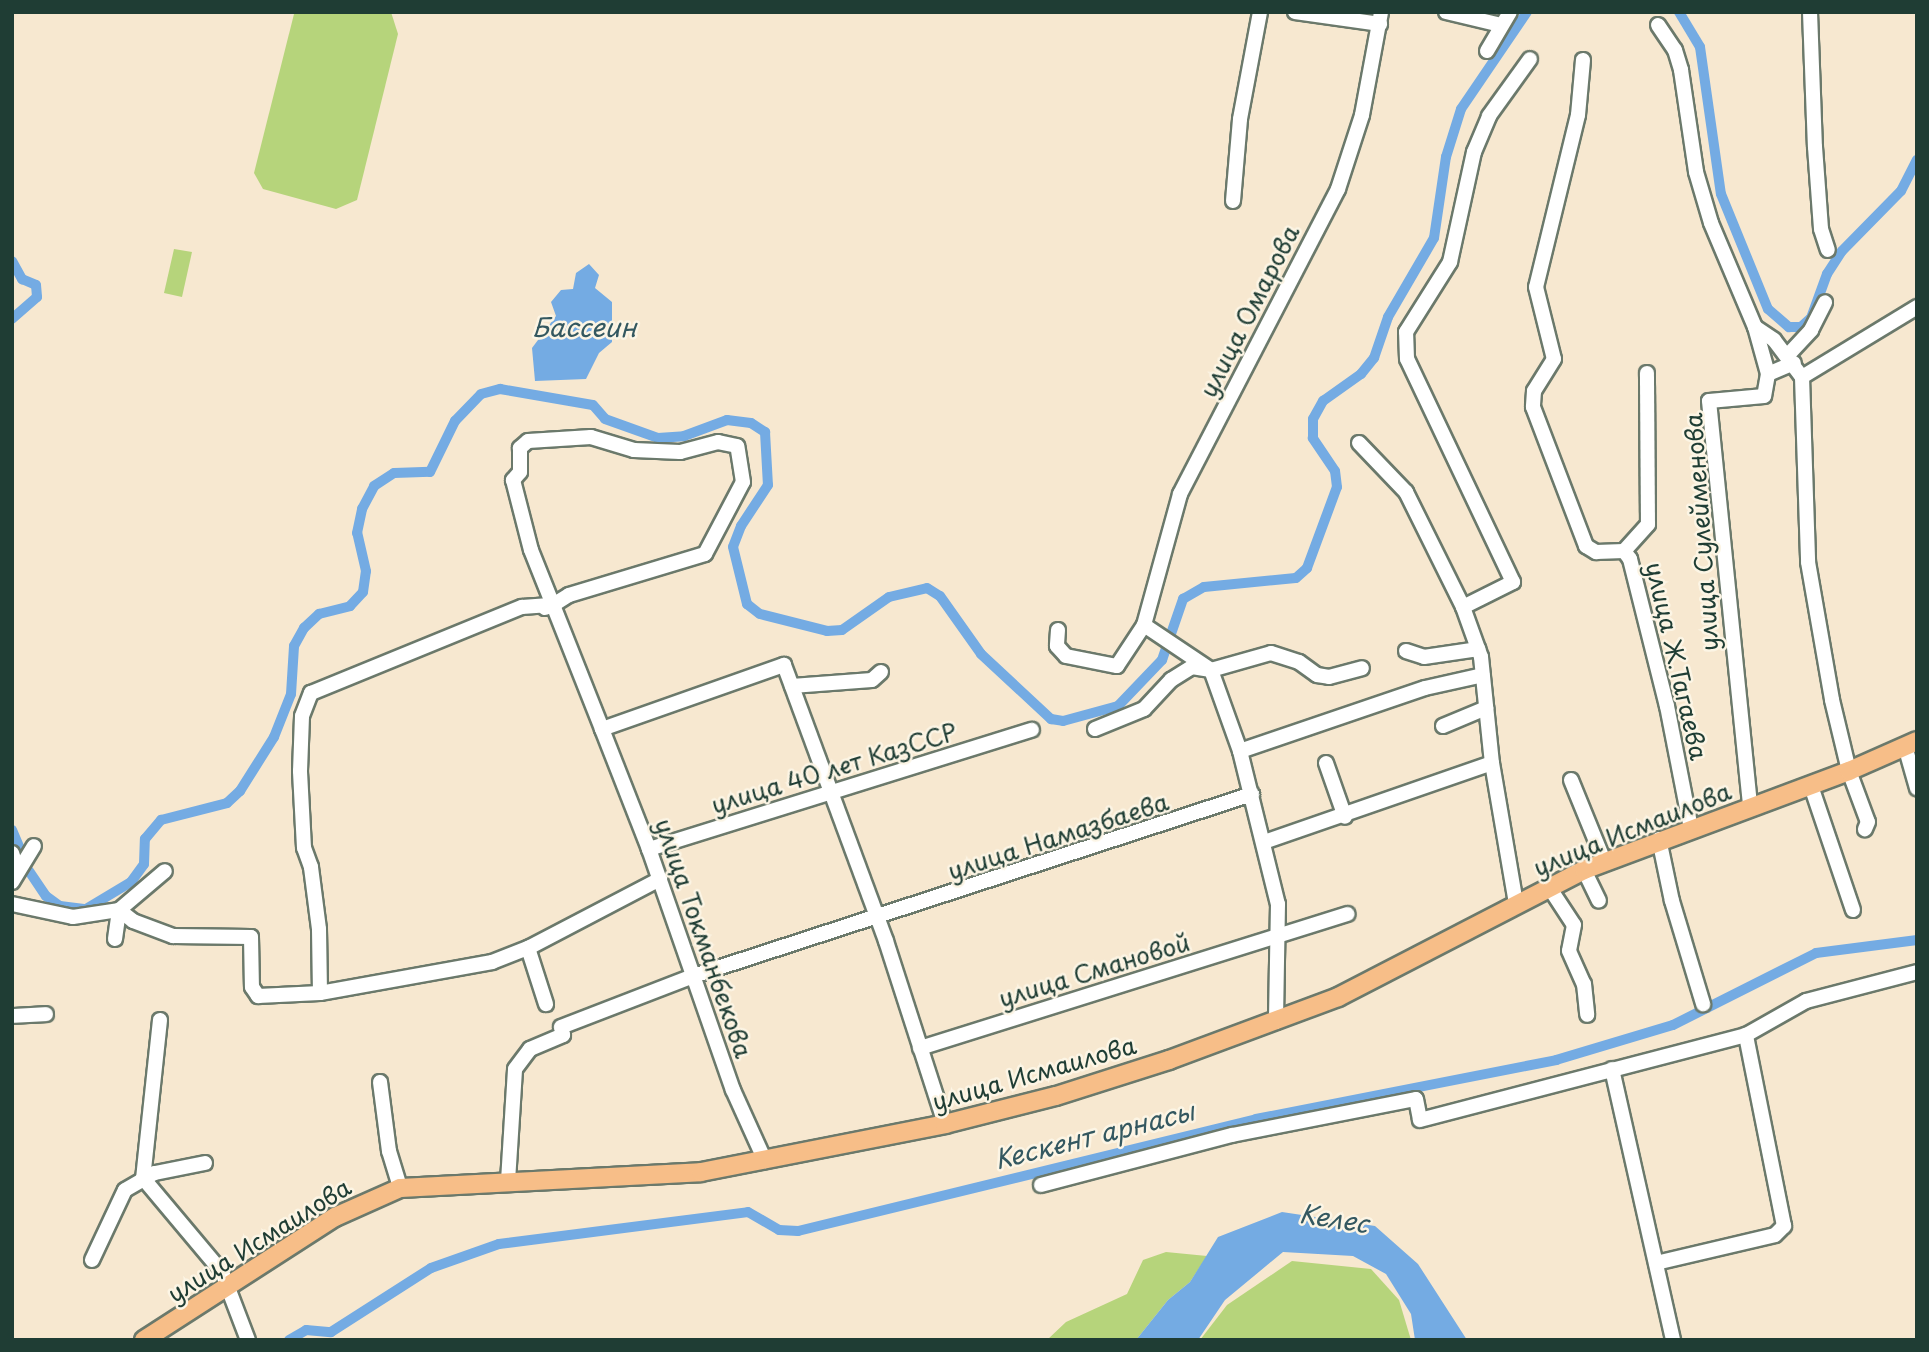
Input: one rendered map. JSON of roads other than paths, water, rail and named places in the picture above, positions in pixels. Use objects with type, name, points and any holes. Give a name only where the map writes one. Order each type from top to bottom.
[{"type":"main road","name":"улица Исмаилова","points":[[144,1340],[335,1217],[400,1188],[508,1181],[646,1177],[765,1161],[945,1124],[1056,1096],[1276,1022],[1338,997],[1604,861],[1811,786],[1911,744]]},
{"type":"street","points":[[1233,201],[1240,120],[1260,12]]},
{"type":"street","points":[[1295,12],[1380,18]]},
{"type":"street","points":[[1446,12],[1501,25]]},
{"type":"street","points":[[1487,51],[1510,12]]},
{"type":"street","points":[[1810,12],[1821,229],[1828,250]]},
{"type":"street","name":"улица Омарова","points":[[1058,630],[1057,646],[1066,656],[1116,666],[1144,625],[1180,494],[1338,189],[1362,115],[1380,18]]},
{"type":"street","points":[[1658,25],[1675,50],[1681,70],[1696,172],[1711,223],[1755,327],[1768,374],[1791,359],[1811,330],[1825,302]]},
{"type":"street","points":[[1463,607],[1513,582],[1407,359],[1406,332],[1450,262],[1474,152],[1489,116],[1530,59]]},
{"type":"street","name":"улица Ж.Тагаева","points":[[1583,60],[1578,114],[1536,287],[1553,359],[1534,391],[1533,407],[1586,546],[1593,552],[1624,551],[1630,559],[1667,706],[1691,828]]},
{"type":"street","points":[[1802,377],[1917,307]]},
{"type":"street","points":[[1755,327],[1791,359],[1802,377],[1810,440],[1808,562],[1849,771],[1864,808],[1865,829]]},
{"type":"street","points":[[1624,551],[1648,524],[1647,373]]},
{"type":"street","name":"улица Сулейменова","points":[[1750,808],[1709,401],[1764,396],[1768,374]]},
{"type":"street","name":"улица Токманбекова","points":[[549,606],[569,595],[705,555],[743,482],[737,446],[718,442],[680,452],[655,452],[591,437],[522,444],[520,472],[513,480],[549,606],[602,729],[649,849],[733,1090],[765,1161]]},
{"type":"street","points":[[1359,443],[1406,492],[1463,607],[1478,649],[1492,763],[1516,904]]},
{"type":"street","name":"улица Токманбекова","points":[[320,993],[316,892],[304,848],[302,716],[311,693],[327,684],[522,607],[543,602],[549,606]]},
{"type":"street","points":[[1144,625],[1169,639],[1211,670],[1240,751],[1278,904],[1280,936],[1276,1022]]},
{"type":"street","points":[[1406,651],[1424,657],[1478,649]]},
{"type":"street","points":[[1095,729],[1144,709],[1184,670],[1211,670],[1271,653],[1299,662],[1317,675],[1329,677],[1362,668]]},
{"type":"street","points":[[602,729],[784,665],[878,919],[945,1124]]},
{"type":"street","points":[[792,686],[872,680],[881,672]]},
{"type":"street","points":[[1240,751],[1414,692],[1483,675]]},
{"type":"street","points":[[1443,726],[1486,708]]},
{"type":"street","name":"улица 40 лет КазССР","points":[[649,849],[1032,730]]},
{"type":"street","points":[[1911,744],[1917,788]]},
{"type":"street","points":[[1326,763],[1345,817]]},
{"type":"street","points":[[1264,842],[1345,817],[1492,763]]},
{"type":"street","points":[[1572,780],[1604,861]]},
{"type":"street","points":[[1811,786],[1853,910]]},
{"type":"street","name":"улица Намазбаева","points":[[508,1181],[515,1069],[530,1049],[563,1035],[561,1027],[693,976],[878,919],[1252,793]]},
{"type":"street","points":[[1659,839],[1672,901],[1703,1004]]},
{"type":"street","points":[[15,877],[34,846]]},
{"type":"street","points":[[12,853],[15,877]]},
{"type":"street","points":[[1584,870],[1599,901]]},
{"type":"street","points":[[12,904],[72,917],[119,910],[165,871]]},
{"type":"street","points":[[119,910],[133,921],[173,936],[251,937],[252,987],[258,996],[320,993],[492,962],[527,948],[660,879]]},
{"type":"street","points":[[1549,887],[1574,925],[1569,951],[1584,984],[1587,1015]]},
{"type":"street","points":[[115,939],[119,910]]},
{"type":"street","name":"улица Смановой","points":[[920,1048],[1348,914]]},
{"type":"street","points":[[527,948],[546,1004]]},
{"type":"street","points":[[1041,1185],[1232,1135],[1416,1099],[1420,1120],[1746,1035],[1806,1001],[1917,972]]},
{"type":"street","points":[[12,1016],[46,1014]]},
{"type":"street","points":[[160,1020],[144,1178],[222,1272],[225,1287],[248,1340]]},
{"type":"street","points":[[1656,1263],[1775,1235],[1784,1226],[1746,1035]]},
{"type":"street","points":[[1612,1069],[1673,1340]]},
{"type":"street","points":[[380,1082],[389,1152],[400,1188]]},
{"type":"street","points":[[93,1260],[118,1197],[144,1178],[205,1163]]},
{"type":"water","name":"Бассеин","points":[[589,264],[599,275],[595,288],[612,302],[612,342],[599,353],[586,379],[535,381],[532,348],[556,316],[551,302],[561,290],[573,289],[576,273]]},
{"type":"water","name":"Келес","points":[[1282,1212],[1375,1226],[1418,1264],[1467,1340],[1415,1340],[1411,1314],[1386,1274],[1353,1256],[1283,1252],[1225,1300],[1198,1340],[1136,1340],[1168,1300],[1190,1282],[1218,1237]]},
{"type":"waterway","points":[[29,871],[46,896],[60,906],[86,909],[131,882],[144,864],[145,839],[161,820],[227,803],[240,791],[274,737],[291,694],[294,646],[304,628],[319,614],[350,606],[363,592],[366,571],[357,533],[362,509],[374,486],[394,473],[430,472],[455,421],[481,394],[500,389],[593,405],[605,419],[658,438],[684,436],[727,420],[751,423],[765,432],[768,485],[741,526],[733,547],[747,604],[760,614],[827,631],[842,630],[889,597],[927,588],[940,596],[981,654],[1051,719],[1063,721],[1118,706],[1162,660],[1183,599],[1204,587],[1296,578],[1307,568],[1337,487],[1335,471],[1313,438],[1313,419],[1323,401],[1361,374],[1374,358],[1388,317],[1434,238],[1446,157],[1461,109],[1527,12]]},
{"type":"waterway","points":[[1679,12],[1700,47],[1721,194],[1768,309],[1789,327],[1801,327],[1811,318],[1827,274],[1842,251],[1901,191],[1917,160]]},
{"type":"waterway","points":[[12,261],[22,279],[36,285],[37,297],[12,319]]},
{"type":"waterway","points":[[12,830],[22,853]]},
{"type":"waterway","name":"Кескент арнасы","points":[[289,1340],[306,1330],[331,1332],[431,1268],[499,1244],[748,1212],[779,1230],[798,1231],[1256,1119],[1556,1060],[1673,1025],[1816,953],[1917,940]]}]
